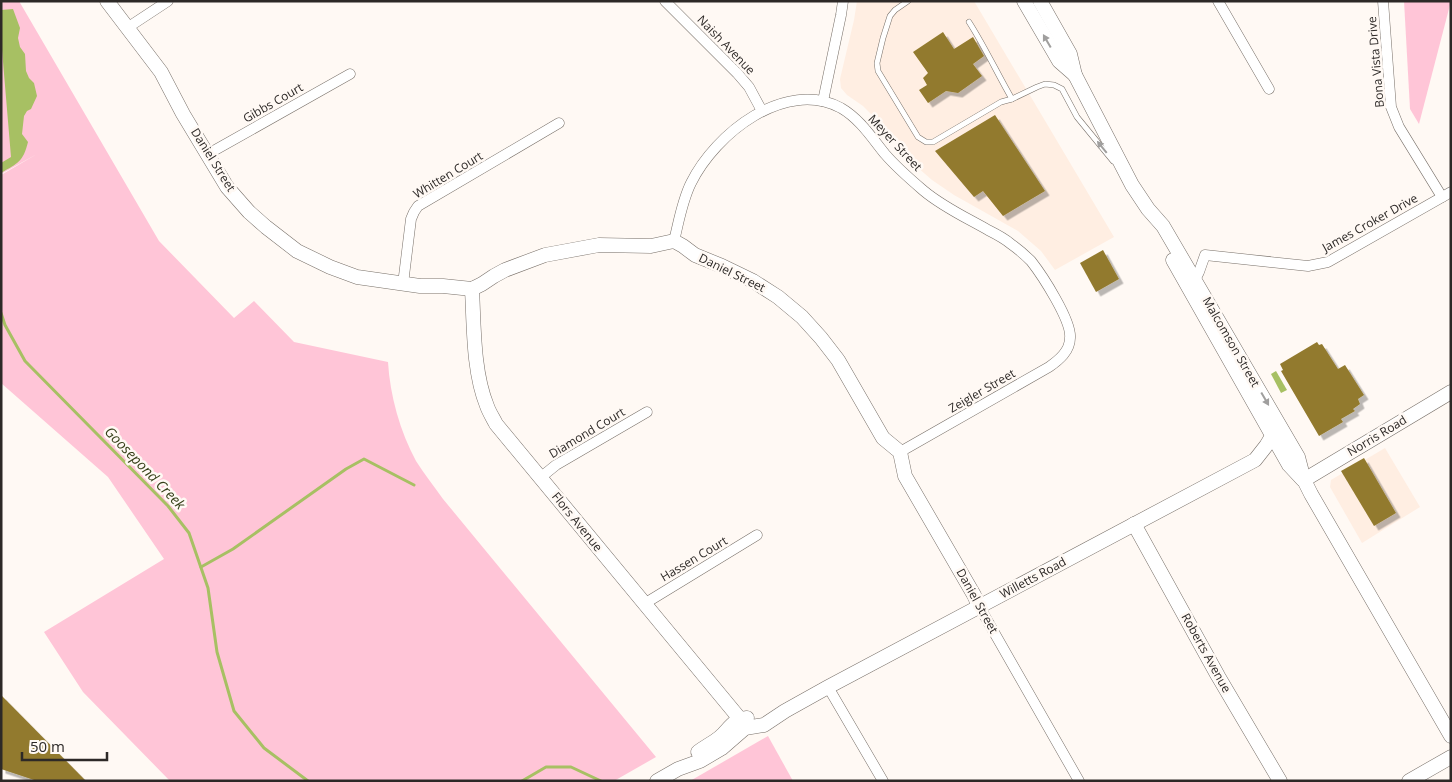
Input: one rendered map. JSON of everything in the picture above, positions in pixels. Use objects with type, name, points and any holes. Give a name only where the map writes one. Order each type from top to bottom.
[{"type":"street","name":"Daniel Street","points":[[107,1],[161,72],[183,114],[227,187],[266,228],[297,251],[330,267],[357,277],[420,286],[472,289]]},
{"type":"street","points":[[127,28],[168,1]]},
{"type":"street","name":"Naish Avenue","points":[[665,1],[749,87],[762,110]]},
{"type":"street","points":[[823,101],[842,15],[843,1]]},
{"type":"street","name":"Malcomson Street","points":[[1024,1],[1059,61],[1075,75]]},
{"type":"street","name":"Malcomson Street","points":[[1040,1],[1070,54],[1075,75],[1132,185],[1148,209],[1163,226],[1298,456],[1304,480]]},
{"type":"street","points":[[1218,1],[1270,89]]},
{"type":"street","name":"Bona Vista Drive","points":[[1383,1],[1391,107],[1399,126],[1446,194]]},
{"type":"street","name":"Gibbs Court","points":[[208,154],[350,74]]},
{"type":"street","name":"Meyer Street","points":[[674,241],[684,199],[691,183],[700,166],[729,134],[762,110],[777,104],[796,100],[823,101],[842,109],[861,124],[902,172],[934,199],[1009,242],[1030,260],[1063,312],[1069,326],[1070,344]]},
{"type":"street","name":"Whitten Court","points":[[403,284],[411,219],[418,206],[559,124]]},
{"type":"street","name":"James Croker Drive","points":[[1195,280],[1200,272],[1205,255],[1308,266],[1328,262],[1446,194]]},
{"type":"street","name":"Malcomson Street","points":[[1148,209],[1157,232],[1272,436],[1290,465],[1304,480],[1451,736]]},
{"type":"street","name":"Daniel Street","points":[[674,241],[695,255],[753,281],[778,297],[802,317],[838,360],[883,438],[900,452],[905,476],[1079,781]]},
{"type":"street","points":[[472,289],[505,270],[545,255],[599,245],[651,246],[674,241]]},
{"type":"street","name":"Flors Avenue","points":[[472,289],[480,384],[487,406],[496,424],[743,724]]},
{"type":"street","name":"Zeigler Street","points":[[900,452],[1056,362],[1070,344]]},
{"type":"street","name":"Norris Road","points":[[1304,480],[1451,392]]},
{"type":"street","name":"Diamond Court","points":[[540,478],[556,465],[647,412]]},
{"type":"street","name":"Willetts Road","points":[[743,724],[785,711],[1254,460],[1272,436]]},
{"type":"street","name":"Roberts Avenue","points":[[1134,524],[1218,676],[1280,781]]},
{"type":"street","name":"Hassen Court","points":[[644,604],[757,535]]},
{"type":"street","points":[[828,687],[883,781]]},
{"type":"street","points":[[657,781],[678,769],[695,754],[719,738],[733,723],[743,724]]},
{"type":"street","points":[[1409,781],[1451,757]]},
{"type":"lane","points":[[908,1],[890,16],[877,63],[878,71],[918,137],[926,142],[932,142],[1001,102],[1045,84],[1054,85],[1062,89],[1078,117],[1132,185]]},
{"type":"lane","points":[[969,22],[1012,99]]},
{"type":"shaded area","points":[[1,1],[19,1],[159,241],[234,318],[254,301],[294,342],[388,362],[391,388],[397,413],[405,438],[419,466],[443,499],[656,757],[614,781],[170,781],[83,692],[44,632],[164,559],[108,477],[1,383],[1,175],[37,154],[1,174]]},
{"type":"shaded area","points":[[857,1],[974,1],[1114,237],[1055,270],[1041,251],[1018,231],[954,195],[917,167],[876,119],[841,88],[840,79]]},
{"type":"shaded area","points":[[1404,1],[1451,1],[1419,124],[1410,109]]},
{"type":"shaded area","points":[[13,9],[20,28],[18,38],[20,47],[25,54],[26,71],[34,83],[37,96],[31,109],[24,116],[22,134],[28,142],[24,154],[16,164],[1,173],[1,163],[11,157],[1,38],[1,10]]},
{"type":"shaded area","points":[[1276,371],[1287,390],[1281,393],[1271,374]]},
{"type":"shaded area","points":[[1385,448],[1420,507],[1362,543],[1330,487],[1331,480]]},
{"type":"shaded area","points":[[768,736],[793,781],[690,781]]},
{"type":"building","points":[[943,32],[954,49],[973,37],[984,56],[973,64],[982,76],[958,93],[946,91],[928,103],[919,90],[927,85],[923,78],[928,73],[913,52]]},
{"type":"building","points":[[995,115],[1045,191],[1003,216],[983,191],[974,197],[935,151]]},
{"type":"building","points":[[1103,250],[1119,279],[1096,292],[1080,263]]},
{"type":"building","points":[[1317,342],[1319,345],[1322,344],[1338,369],[1345,365],[1364,395],[1358,399],[1360,404],[1353,409],[1355,411],[1341,419],[1343,422],[1319,436],[1281,371],[1283,370],[1280,364]]},
{"type":"building","points":[[1364,458],[1396,513],[1374,526],[1341,471]]},
{"type":"building","points":[[1,695],[86,781],[37,781],[1,769]]},
{"type":"waterway","name":"Goosepond Creek","points":[[1,313],[5,325],[25,361],[168,506],[189,533],[208,588],[217,652],[234,711],[264,748],[308,781]]},
{"type":"waterway","points":[[201,567],[233,549],[346,469],[364,459],[414,485]]},
{"type":"waterway","name":"Goosepond Creek","points":[[522,781],[546,767],[571,767],[601,781]]}]
